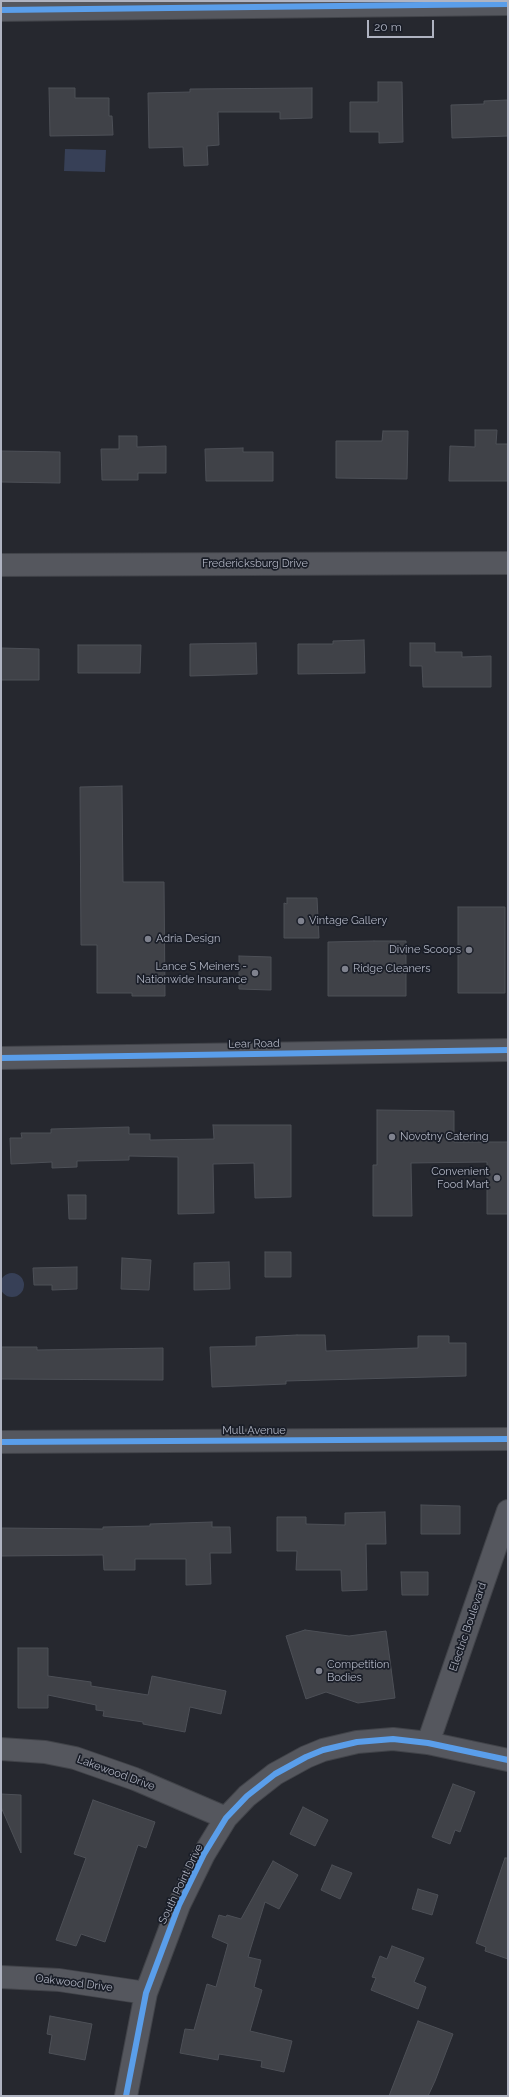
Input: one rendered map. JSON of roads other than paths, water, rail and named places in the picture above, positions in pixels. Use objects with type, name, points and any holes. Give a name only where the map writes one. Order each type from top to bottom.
[{"type":"street","points":[[1,10],[508,4]]},
{"type":"street","name":"Fredericksburg Drive","points":[[1,565],[508,563]]},
{"type":"street","name":"Lear Road","points":[[1,1058],[508,1050]]},
{"type":"street","name":"Mull Avenue","points":[[1,1442],[508,1439]]},
{"type":"street","name":"Electric Boulevard","points":[[428,1743],[508,1511]]},
{"type":"street","name":"South Point Drive","points":[[126,2096],[136,2036],[146,1993],[179,1905],[204,1854],[226,1818],[247,1796],[275,1774],[306,1756],[323,1750],[357,1742],[393,1739],[428,1743],[508,1760]]},
{"type":"street","name":"Lakewood Drive","points":[[1,1749],[45,1752],[74,1758],[136,1779],[226,1818]]},
{"type":"street","name":"Oakwood Drive","points":[[1,1977],[59,1980],[146,1993]]},
{"type":"water","points":[[65,149],[106,150],[105,172],[64,171]]},
{"type":"water","points":[[12,1273],[21,1276],[24,1285],[21,1294],[12,1297],[3,1294],[0,1285],[3,1276]]},
{"type":"place","name":"Vintage Gallery","points":[[301,921]]},
{"type":"place","name":"Adria Design","points":[[148,939]]},
{"type":"place","name":"Divine Scoops","points":[[469,950]]},
{"type":"place","name":"Ridge Cleaners","points":[[345,969]]},
{"type":"place","name":"Lance S Meiners - Nationwide Insurance","points":[[255,973]]},
{"type":"place","name":"Novotny Catering","points":[[392,1137]]},
{"type":"place","name":"Convenient Food Mart","points":[[497,1178]]},
{"type":"place","name":"Competition Bodies","points":[[319,1671]]}]
